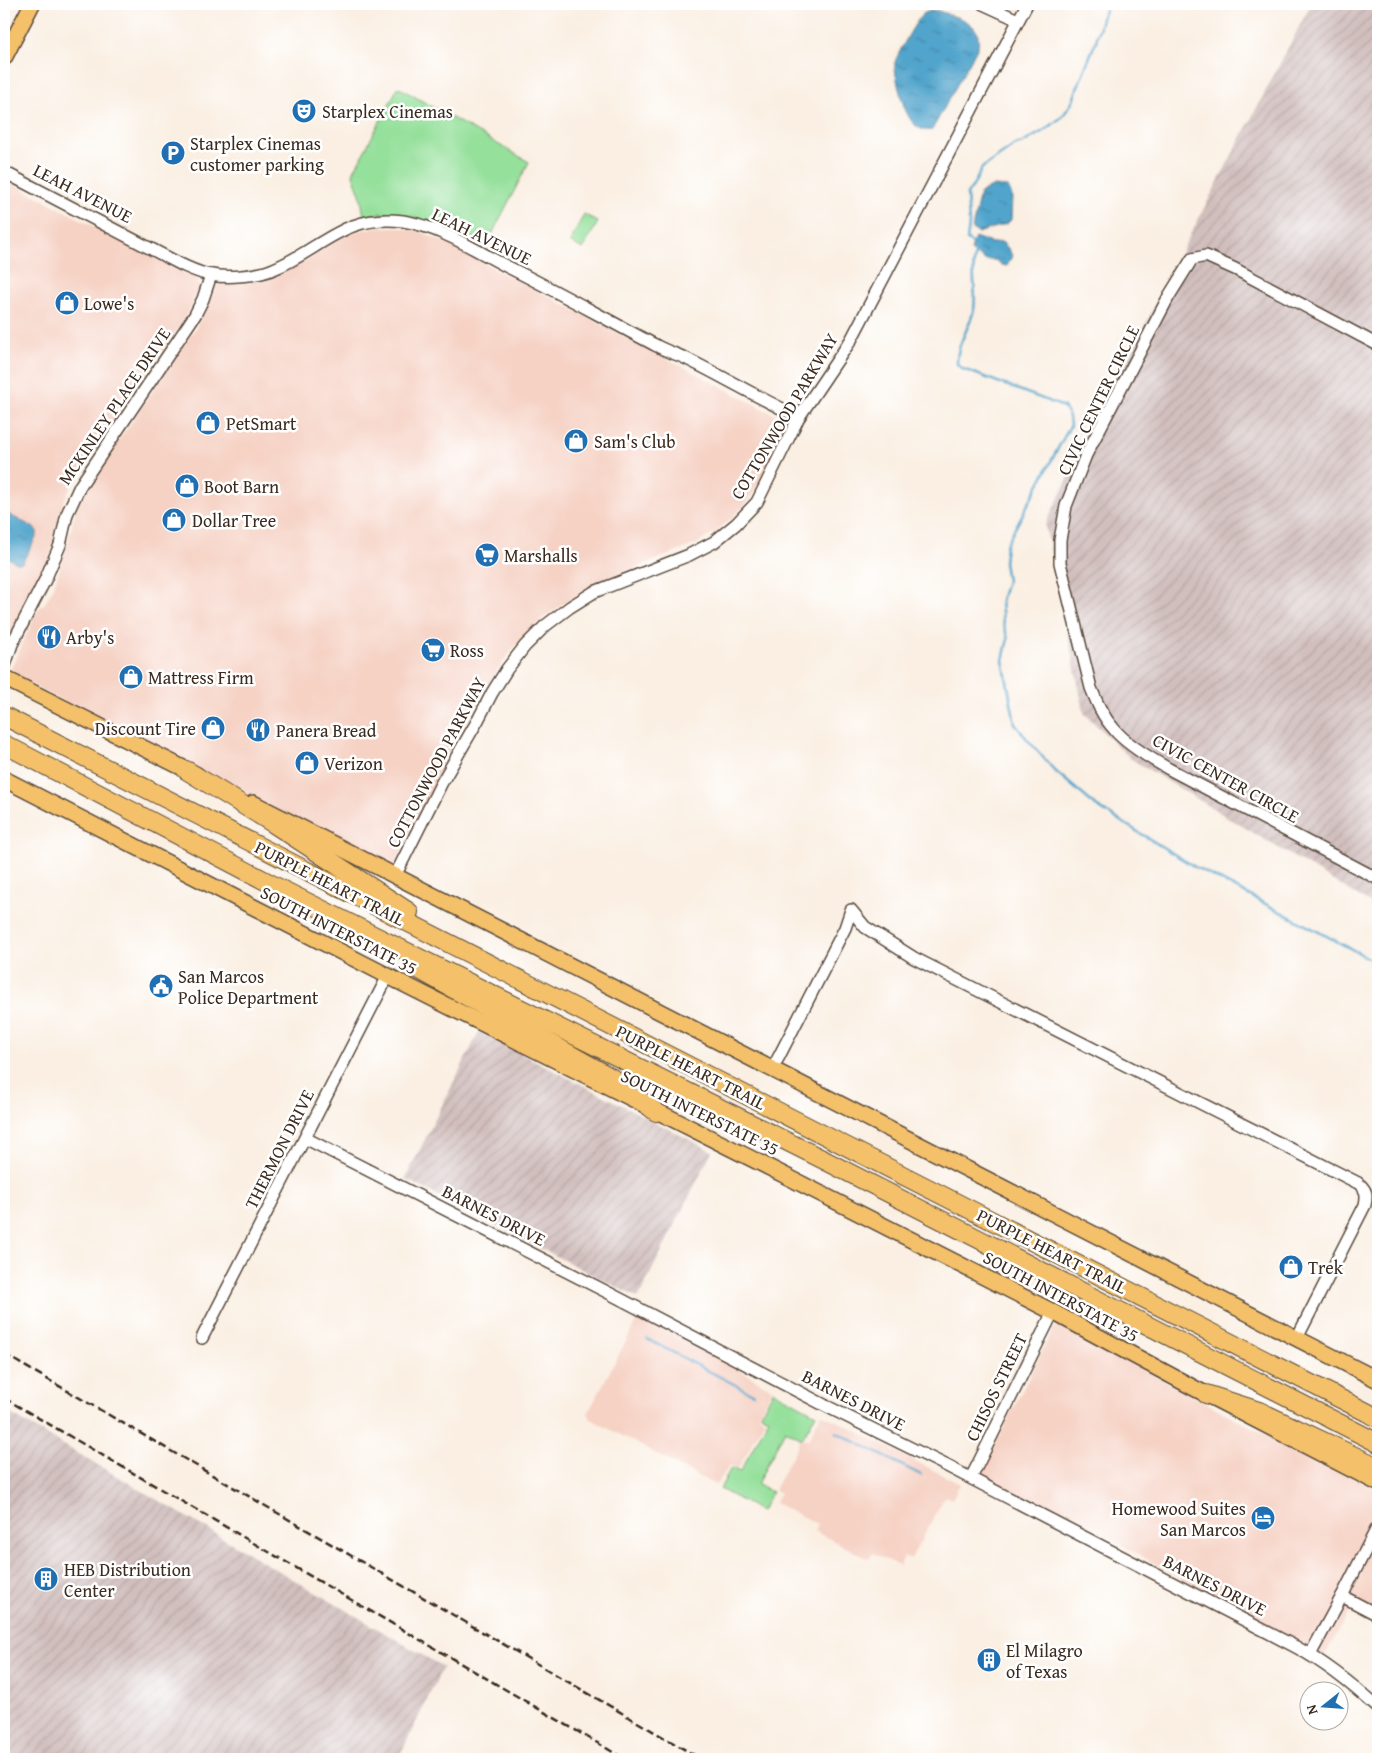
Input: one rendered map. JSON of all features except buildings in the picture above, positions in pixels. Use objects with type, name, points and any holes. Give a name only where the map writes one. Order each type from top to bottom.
[{"type":"highway","name":"PURPLE HEART TRAIL","points":[[4,716],[1378,1418]]},
{"type":"highway","name":"PURPLE HEART TRAIL","points":[[4,744],[275,886],[826,1161],[1378,1444]]},
{"type":"highway","points":[[186,770],[274,824],[502,971]]},
{"type":"highway","points":[[275,886],[308,908],[614,1079],[656,1112]]},
{"type":"highway","points":[[1206,1394],[1259,1412],[1378,1468]]},
{"type":"main road","points":[[4,58],[32,4]]},
{"type":"main road","points":[[4,678],[280,816],[1378,1380]]},
{"type":"main road","name":"SOUTH INTERSTATE 35","points":[[4,779],[388,976],[1053,1312],[1206,1394],[1378,1482]]},
{"type":"street","points":[[983,4],[1018,20]]},
{"type":"street","name":"COTTONWOOD PARKWAY","points":[[395,876],[441,784],[492,693],[524,646],[545,626],[594,592],[689,555],[714,542],[736,524],[757,502],[800,417],[851,340],[1027,4]]},
{"type":"street","name":"LEAH AVENUE","points":[[4,172],[182,265],[211,276],[231,276],[270,270],[335,233],[370,221],[388,220],[421,224],[522,274],[749,393],[800,417]]},
{"type":"street","name":"CIVIC CENTER CIRCLE","points":[[1378,345],[1228,266],[1206,256],[1192,259],[1169,296],[1086,456],[1066,506],[1060,540],[1062,571],[1091,688],[1098,706],[1114,730],[1150,758],[1169,769],[1378,879]]},
{"type":"street","name":"MCKINLEY PLACE DRIVE","points":[[4,668],[12,644],[45,580],[60,545],[72,500],[115,432],[195,315],[211,276]]},
{"type":"street","points":[[772,1070],[845,928],[851,910],[865,927],[914,958],[1365,1188],[1367,1196],[1365,1205],[1297,1338]]},
{"type":"street","name":"THERMON DRIVE","points":[[202,1338],[388,976]]},
{"type":"street","name":"BARNES DRIVE","points":[[305,1138],[819,1403],[971,1478],[1310,1655],[1344,1679],[1378,1708]]},
{"type":"street","name":"CHISOS STREET","points":[[971,1478],[1053,1312]]},
{"type":"street","points":[[1310,1655],[1378,1526]]},
{"type":"street","points":[[1342,1596],[1378,1616]]},
{"type":"shaded area","points":[[1311,4],[1378,4],[1378,908],[1131,759],[1084,713],[1045,525],[1188,239]]},
{"type":"shaded area","points":[[4,179],[183,273],[192,275],[198,279],[200,287],[186,317],[73,482],[62,506],[49,562],[4,654],[4,556],[17,563],[33,527],[4,512]]},
{"type":"shaded area","points":[[395,227],[419,231],[450,245],[783,419],[787,422],[788,426],[749,500],[714,533],[695,545],[603,580],[579,593],[542,619],[524,637],[493,676],[395,865],[386,867],[14,676],[11,669],[38,609],[45,603],[53,588],[66,550],[77,505],[84,491],[195,329],[216,286],[221,283],[263,280],[296,266],[337,240],[354,232],[371,228]]},
{"type":"shaded area","points":[[479,1032],[712,1151],[638,1298],[405,1179]]},
{"type":"shaded area","points":[[639,1316],[682,1337],[772,1389],[759,1415],[765,1420],[738,1469],[730,1465],[715,1485],[591,1419],[588,1413]]},
{"type":"shaded area","points":[[1054,1327],[1065,1327],[1242,1422],[1378,1489],[1378,1623],[1351,1609],[1324,1657],[1101,1534],[986,1478],[982,1471]]},
{"type":"shaded area","points":[[4,1410],[443,1667],[398,1759],[4,1759]]},
{"type":"shaded area","points":[[821,1414],[960,1484],[952,1499],[945,1496],[911,1559],[904,1556],[900,1566],[873,1553],[869,1559],[814,1531],[817,1524],[775,1503],[780,1493],[774,1490],[801,1439],[808,1440]]},
{"type":"green space","points":[[398,87],[529,162],[487,244],[413,217],[384,214],[364,216],[360,194],[353,175],[354,171]]},
{"type":"green space","points":[[584,214],[598,222],[583,249],[570,242]]},
{"type":"green space","points":[[773,1391],[816,1414],[802,1439],[785,1430],[757,1484],[772,1492],[761,1511],[720,1489],[731,1468],[740,1472],[769,1418],[761,1414]]},
{"type":"water","points":[[936,10],[966,21],[972,26],[978,38],[978,47],[932,130],[924,130],[912,122],[904,107],[895,71],[895,62],[919,18],[929,11]]},
{"type":"water","points":[[994,186],[1008,187],[1012,196],[1011,220],[1006,224],[978,233],[972,229],[980,193]]},
{"type":"water","points":[[975,237],[991,243],[1002,242],[1009,249],[1012,256],[1007,266],[995,260],[985,260],[971,250]]},
{"type":"water","points":[[4,512],[37,531],[37,536],[22,563],[17,563],[4,556]]},
{"type":"waterway","points":[[976,242],[972,243],[967,240],[969,223],[967,194],[982,168],[1015,145],[1023,143],[1048,128],[1063,116],[1073,101],[1108,4]]},
{"type":"waterway","points":[[976,250],[974,257],[974,309],[961,343],[957,364],[963,369],[1064,407],[1069,417],[1070,426],[1006,545],[1004,562],[1007,581],[1001,601],[1003,622],[1008,639],[1003,660],[1015,724],[1055,771],[1096,806],[1195,867],[1378,963]]},
{"type":"waterway","points":[[647,1339],[753,1394]]},
{"type":"waterway","points":[[836,1432],[921,1475]]},
{"type":"railway","points":[[4,1354],[701,1759]]},
{"type":"railway","points":[[4,1398],[625,1759]]},
{"type":"place","name":"Starplex Cinemas","points":[[304,111]]},
{"type":"place","name":"Starplex Cinemas customer parking","points":[[173,153]]},
{"type":"place","name":"Lowe's","points":[[67,303]]},
{"type":"place","name":"PetSmart","points":[[208,423]]},
{"type":"place","name":"Sam's Club","points":[[576,441]]},
{"type":"place","name":"Boot Barn","points":[[187,486]]},
{"type":"place","name":"Dollar Tree","points":[[174,520]]},
{"type":"place","name":"Marshalls","points":[[487,555]]},
{"type":"place","name":"Arby's","points":[[49,637]]},
{"type":"place","name":"Ross","points":[[433,650]]},
{"type":"place","name":"Mattress Firm","points":[[131,677]]},
{"type":"place","name":"Discount Tire","points":[[213,728]]},
{"type":"place","name":"Panera Bread","points":[[258,730]]},
{"type":"place","name":"Verizon","points":[[307,763]]},
{"type":"place","name":"San Marcos Police Department","points":[[161,986]]},
{"type":"place","name":"Trek","points":[[1291,1267]]},
{"type":"place","name":"Homewood Suites San Marcos","points":[[1263,1518]]},
{"type":"place","name":"HEB Distribution Center","points":[[46,1579]]},
{"type":"place","name":"El Milagro of Texas","points":[[989,1660]]}]
